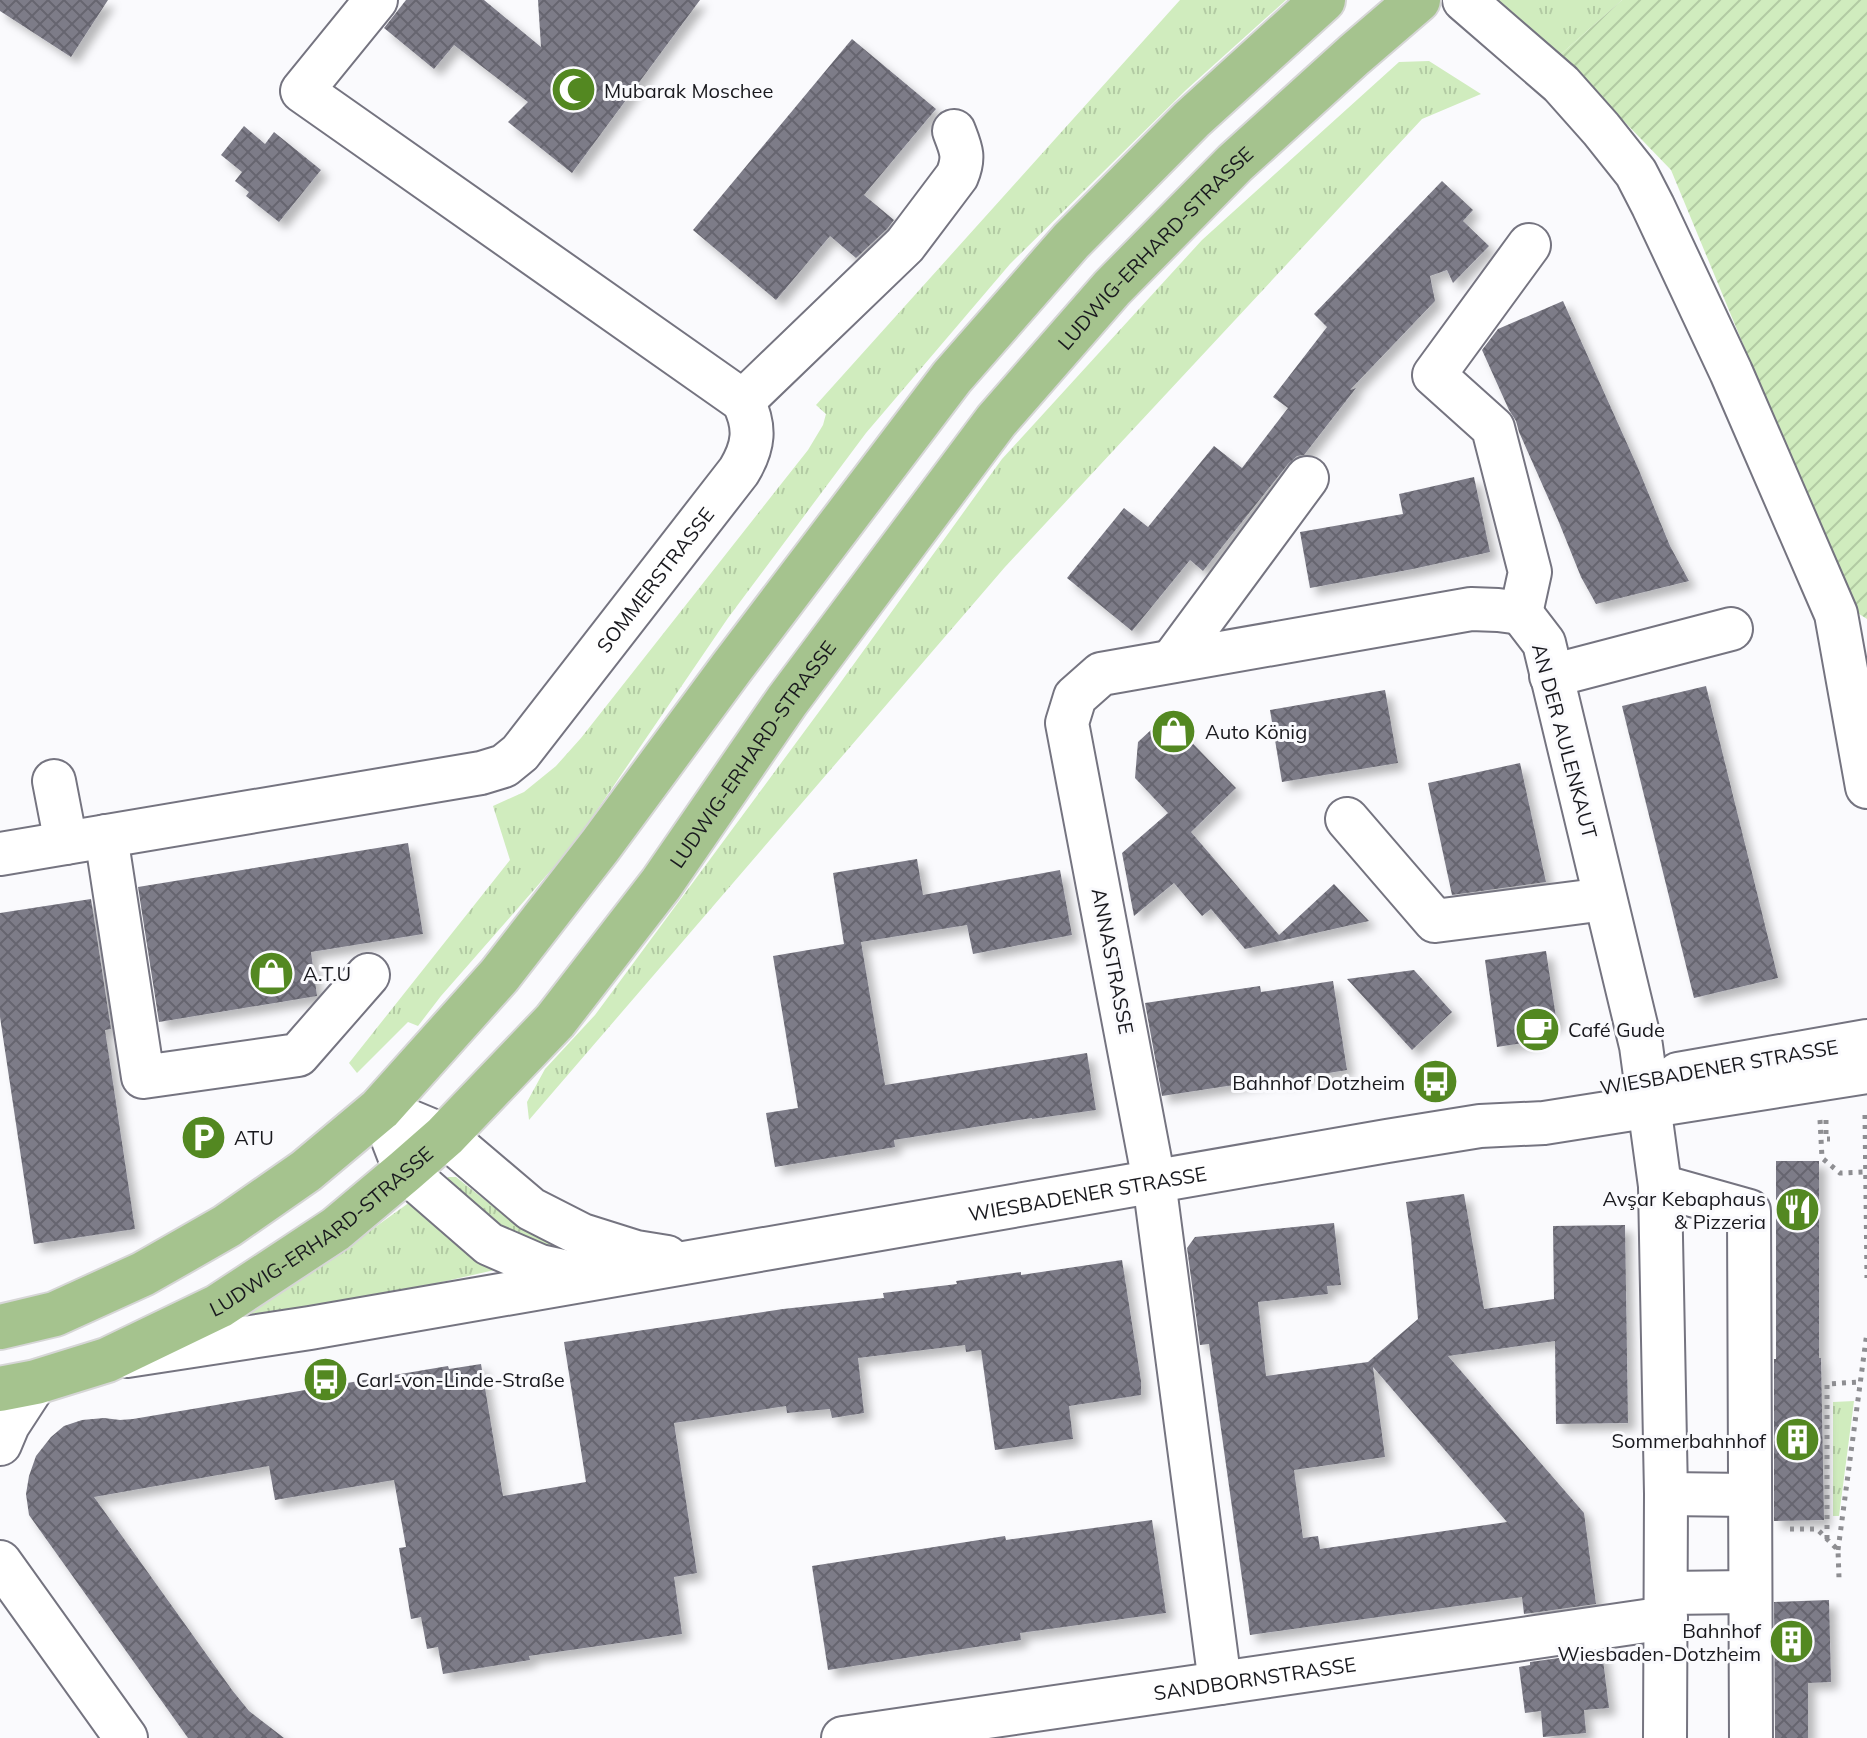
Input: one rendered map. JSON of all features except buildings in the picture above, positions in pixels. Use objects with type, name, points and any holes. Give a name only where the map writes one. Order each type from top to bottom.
[{"type":"main road","points":[[0,1327],[55,1314],[143,1274],[227,1226],[306,1171],[380,1109],[499,976],[952,377],[1082,230],[1192,119],[1323,0]]},
{"type":"main road","name":"LUDWIG-ERHARD-STRASSE","points":[[18,1385],[107,1360],[219,1306],[336,1229],[445,1136],[555,1021],[661,884],[787,701],[996,421],[1112,288],[1235,163],[1418,0]]},
{"type":"street","points":[[376,0],[302,91],[743,401],[905,245],[962,165],[962,150],[954,131]]},
{"type":"street","points":[[1464,0],[1561,84],[1636,173],[1653,206],[1731,372],[1836,614],[1867,787]]},
{"type":"street","points":[[1521,613],[1530,572],[1493,428],[1434,375],[1529,245]]},
{"type":"street","name":"SOMMERSTRASSE","points":[[0,854],[466,776],[504,766],[520,753],[749,456],[751,418],[743,401]]},
{"type":"street","points":[[1172,661],[1307,478]]},
{"type":"street","name":"ANNASTRASSE","points":[[1220,1683],[1154,1181],[1067,723],[1075,697],[1101,674],[1471,609],[1521,613]]},
{"type":"street","name":"AN DER AULENKAUT","points":[[1521,613],[1544,643],[1641,1046],[1660,1186],[1666,1494],[1665,1738]]},
{"type":"street","points":[[1551,676],[1731,629]]},
{"type":"street","points":[[54,781],[66,843]]},
{"type":"street","points":[[1347,819],[1435,921],[1605,899]]},
{"type":"street","points":[[106,836],[143,1077],[298,1055],[368,975]]},
{"type":"street","name":"WIESBADENER STRASSE","points":[[1648,1094],[1867,1041]]},
{"type":"street","name":"WIESBADENER STRASSE","points":[[380,1109],[405,1171],[489,1244],[540,1266],[595,1278],[1480,1126],[1534,1104],[1567,1095],[1866,1091]]},
{"type":"street","name":"WIESBADENER STRASSE","points":[[380,1109],[445,1136],[531,1209],[582,1235],[636,1252],[692,1260]]},
{"type":"street","points":[[1660,1186],[1749,1211],[1751,1738]]},
{"type":"street","points":[[107,1360],[595,1278]]},
{"type":"street","points":[[0,1444],[18,1385]]},
{"type":"street","points":[[1666,1494],[1749,1512]]},
{"type":"street","points":[[0,1562],[126,1738]]},
{"type":"street","name":"SANDBORNSTRASSE","points":[[843,1738],[1220,1683],[1749,1592]]},
{"type":"path","points":[[1866,1091],[1867,1278]]},
{"type":"path","points":[[1830,1139],[1826,1139],[1822,1113],[1822,1158],[1840,1173],[1865,1172]]},
{"type":"path","points":[[1839,1578],[1838,1550],[1867,1332]]},
{"type":"path","points":[[1827,1539],[1827,1384],[1860,1382]]},
{"type":"path","points":[[1749,1512],[1817,1529],[1838,1550]]},
{"type":"green space","points":[[1180,0],[1286,0],[1186,90],[1010,264],[866,433],[728,618],[574,844],[418,1026],[408,1022],[357,1073],[349,1063],[510,860],[493,806],[524,792],[556,766],[581,738],[808,450],[826,414],[816,405]]},
{"type":"green space","points":[[1493,0],[1622,0],[1560,55]]},
{"type":"green space","points":[[1622,0],[1867,0],[1867,619],[1853,610],[1671,170],[1560,55]]},
{"type":"green space","points":[[1429,61],[1481,94],[1422,119],[1005,567],[529,1120],[527,1102],[545,1069],[595,1015],[1002,459],[1202,240],[1399,62]]},
{"type":"green space","points":[[448,1177],[456,1177],[500,1212],[559,1245],[557,1255],[512,1238],[445,1182]]},
{"type":"green space","points":[[410,1202],[499,1269],[240,1328],[241,1318]]},
{"type":"green space","points":[[1854,1401],[1839,1516],[1833,1516],[1833,1402]]},
{"type":"place","name":"Mubarak Moschee","points":[[573,90]]},
{"type":"place","name":"Auto König","points":[[1174,731]]},
{"type":"place","name":"A.T.U","points":[[272,973]]},
{"type":"place","name":"Café Gude","points":[[1537,1029]]},
{"type":"place","name":"Bahnhof Dotzheim","points":[[1436,1082]]},
{"type":"place","name":"ATU","points":[[203,1137]]},
{"type":"place","name":"Avşar Kebaphaus & Pizzeria","points":[[1797,1209]]},
{"type":"place","name":"Carl-von-Linde-Straße","points":[[325,1379]]},
{"type":"place","name":"Sommerbahnhof","points":[[1797,1440]]},
{"type":"place","name":"Bahnhof Wiesbaden-Dotzheim","points":[[1792,1642]]}]
